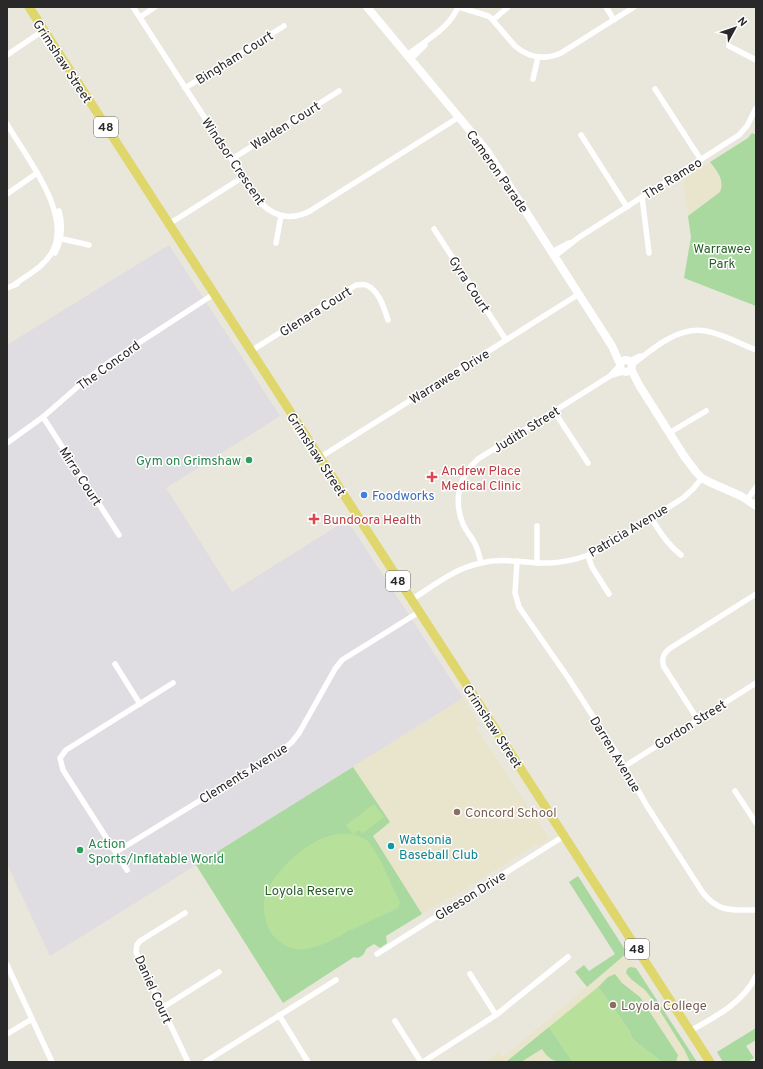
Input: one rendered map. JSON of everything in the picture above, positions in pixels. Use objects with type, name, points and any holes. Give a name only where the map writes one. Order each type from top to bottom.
[{"type":"main road","name":"Grimshaw Street","points":[[29,7],[710,1062]]},
{"type":"street","name":"Windsor Crescent","points":[[133,7],[260,203],[272,213],[281,216]]},
{"type":"street","points":[[140,17],[155,7]]},
{"type":"street","name":"Cameron Parade","points":[[367,7],[487,151],[612,346],[690,464],[702,478],[753,502]]},
{"type":"street","points":[[409,57],[414,49],[432,38],[448,23],[458,7],[484,14],[493,20],[520,50],[538,57],[550,57],[561,53],[634,7]]},
{"type":"street","points":[[493,20],[508,7]]},
{"type":"street","points":[[606,7],[614,20]]},
{"type":"street","name":"Bingham Court","points":[[185,88],[284,26]]},
{"type":"street","points":[[7,55],[44,30]]},
{"type":"street","points":[[729,46],[756,60]]},
{"type":"street","points":[[533,79],[538,57]]},
{"type":"street","points":[[655,89],[701,160]]},
{"type":"street","name":"Walden Court","points":[[232,159],[339,91]]},
{"type":"street","name":"The Rameo","points":[[554,254],[560,247],[578,238],[743,132],[756,108]]},
{"type":"street","points":[[276,243],[281,216],[290,217],[303,215],[459,117]]},
{"type":"street","points":[[7,124],[45,188],[56,216],[59,239],[51,253],[42,264],[14,285],[7,288]]},
{"type":"street","points":[[582,135],[627,207]]},
{"type":"street","points":[[7,194],[37,173]]},
{"type":"street","points":[[169,224],[243,177]]},
{"type":"street","points":[[642,197],[649,254]]},
{"type":"street","name":"Gyra Court","points":[[434,229],[506,340]]},
{"type":"street","points":[[59,239],[89,245]]},
{"type":"street","name":"Glenara Court","points":[[251,351],[356,285],[366,286],[374,291],[382,303],[388,320]]},
{"type":"street","name":"The Concord","points":[[7,443],[43,417],[82,383],[112,360],[214,294]]},
{"type":"street","name":"Warrawee Drive","points":[[319,458],[579,294]]},
{"type":"street","name":"Judith Street","points":[[481,562],[475,543],[466,530],[459,512],[458,498],[464,477],[478,459],[674,336],[682,333],[699,331],[714,334],[756,350]]},
{"type":"street","points":[[554,411],[588,463]]},
{"type":"street","points":[[670,433],[706,411]]},
{"type":"street","name":"Mirra Court","points":[[43,417],[119,535]]},
{"type":"street","name":"Patricia Avenue","points":[[411,600],[457,571],[481,562],[517,561],[550,563],[563,562],[588,556],[605,547],[688,493],[702,478]]},
{"type":"street","points":[[753,502],[756,487]]},
{"type":"street","points":[[651,518],[666,542],[680,554]]},
{"type":"street","points":[[537,526],[538,563]]},
{"type":"street","points":[[588,556],[592,567],[610,594]]},
{"type":"street","name":"Darren Avenue","points":[[517,561],[515,593],[519,607],[569,679],[624,766],[647,806],[708,899],[712,903],[722,908],[732,910],[756,910]]},
{"type":"street","points":[[698,720],[662,664],[662,657],[669,649],[756,594]]},
{"type":"street","name":"Clements Avenue","points":[[116,852],[284,749],[292,742],[299,732],[335,669],[342,660],[419,612]]},
{"type":"street","points":[[115,664],[140,704]]},
{"type":"street","points":[[127,870],[63,770],[60,758],[66,750],[173,683]]},
{"type":"street","name":"Gordon Street","points":[[624,766],[756,683]]},
{"type":"street","points":[[735,791],[756,823]]},
{"type":"street","name":"Gleeson Drive","points":[[377,954],[564,836]]},
{"type":"street","name":"Daniel Court","points":[[185,913],[140,941],[136,947],[136,952],[188,1062]]},
{"type":"street","points":[[395,1020],[422,1062],[496,1015],[568,957]]},
{"type":"street","points":[[7,965],[52,1062]]},
{"type":"street","points":[[162,1008],[219,972]]},
{"type":"street","points":[[470,974],[496,1015]]},
{"type":"street","points":[[690,1032],[737,1001],[748,990],[756,976]]},
{"type":"street","points":[[205,1062],[336,980]]},
{"type":"street","points":[[279,1015],[308,1062]]},
{"type":"street","points":[[7,1034],[32,1019]]},
{"type":"shaded area","points":[[710,162],[721,179],[722,190],[688,216],[683,180]]},
{"type":"shaded area","points":[[169,245],[280,416],[166,488],[230,589],[232,592],[347,520],[463,698],[50,956],[7,864],[7,345]]},
{"type":"shaded area","name":"Concord School","points":[[463,698],[480,725],[476,727],[549,839],[538,846],[536,844],[449,899],[448,898],[422,914],[373,836],[390,822],[353,767]]},
{"type":"shaded area","name":"Loyola College","points":[[627,953],[697,1062],[485,1062],[499,1052],[503,1057]]},
{"type":"green space","name":"Warrawee Park","points":[[752,133],[756,135],[756,306],[684,278],[691,237],[688,216],[720,192],[722,184],[720,176],[710,162],[748,138]]},
{"type":"green space","name":"Loyola Reserve","points":[[353,767],[390,822],[373,836],[422,914],[386,936],[387,943],[380,948],[374,944],[366,949],[364,954],[358,958],[354,957],[283,1003],[196,865]]},
{"type":"green space","name":"Loyola Reserve","points":[[374,804],[384,817],[362,834],[359,830],[354,834],[368,841],[379,858],[400,902],[398,908],[316,947],[308,949],[295,949],[283,944],[270,932],[264,914],[264,903],[272,882],[289,861],[311,844],[332,835],[353,834],[346,825]]},
{"type":"green space","points":[[578,876],[627,953],[587,987],[575,972],[584,965],[589,971],[615,954],[569,882]]},
{"type":"green space","points":[[630,967],[636,968],[697,1062],[690,1062],[685,1051],[653,1000],[645,990],[626,973],[627,969]]},
{"type":"green space","points":[[615,974],[622,983],[640,997],[678,1055],[676,1062],[662,1062],[632,1038],[629,1030],[598,987],[608,977]]},
{"type":"green space","points":[[598,987],[629,1030],[632,1038],[662,1062],[573,1062],[549,1027]]},
{"type":"green space","points":[[549,1027],[573,1062],[555,1061],[545,1054],[542,1049],[521,1062],[506,1062]]},
{"type":"green space","points":[[756,1028],[756,1040],[746,1046],[754,1058],[747,1062],[723,1062],[717,1052]]},
{"type":"place","name":"Gym on Grimshaw","points":[[249,460]]},
{"type":"place","name":"Andrew Place Medical Clinic","points":[[432,477]]},
{"type":"place","name":"Foodworks","points":[[364,495]]},
{"type":"place","name":"Bundoora Health","points":[[314,519]]},
{"type":"place","name":"Concord School","points":[[457,812]]},
{"type":"place","name":"Watsonia Baseball Club","points":[[391,846]]},
{"type":"place","name":"Action Sports/Inflatable World","points":[[80,850]]},
{"type":"place","name":"Loyola College","points":[[613,1005]]}]
